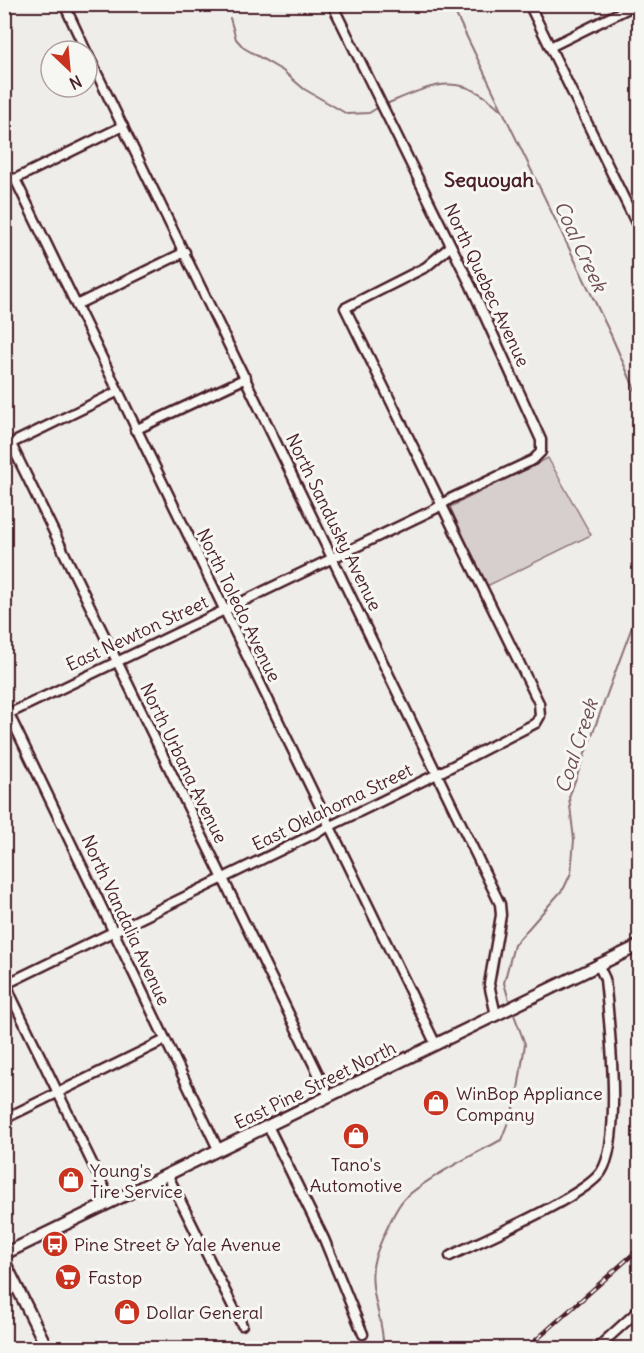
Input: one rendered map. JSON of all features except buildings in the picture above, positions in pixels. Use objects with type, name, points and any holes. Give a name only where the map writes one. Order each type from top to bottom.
[{"type":"main road","name":"East Pine Street North","points":[[4,1254],[639,945]]},
{"type":"main road","points":[[4,1262],[47,1348]]},
{"type":"street","name":"North Sandusky Avenue","points":[[64,4],[81,39]]},
{"type":"street","name":"North Quebec Avenue","points":[[332,4],[451,246],[541,440],[541,452]]},
{"type":"street","points":[[529,4],[639,231]]},
{"type":"street","points":[[550,47],[637,4]]},
{"type":"street","name":"North Sandusky Avenue","points":[[99,77],[500,904],[501,915],[489,984],[499,1014]]},
{"type":"street","points":[[4,177],[15,179],[123,126]]},
{"type":"street","name":"North Toledo Avenue","points":[[15,179],[435,1045]]},
{"type":"street","points":[[442,504],[345,308],[426,267],[451,246]]},
{"type":"street","points":[[76,305],[185,252]]},
{"type":"street","points":[[135,430],[246,378]]},
{"type":"street","points":[[8,446],[117,392]]},
{"type":"street","name":"North Urbana Avenue","points":[[8,446],[116,661],[328,1096]]},
{"type":"street","name":"East Newton Street","points":[[7,715],[533,460],[541,452]]},
{"type":"street","name":"East Oklahoma Street","points":[[5,982],[114,932],[530,728],[540,716],[539,703],[442,504]]},
{"type":"street","name":"North Vandalia Avenue","points":[[4,704],[7,715],[218,1149]]},
{"type":"street","points":[[450,1256],[573,1195],[601,1173],[613,1139],[605,979],[598,964]]},
{"type":"street","points":[[5,982],[111,1202]]},
{"type":"street","points":[[4,1119],[165,1040]]},
{"type":"street","points":[[268,1126],[324,1239],[363,1334]]},
{"type":"street","points":[[167,1174],[242,1325]]},
{"type":"street","points":[[597,1348],[639,1310]]},
{"type":"shaded area","points":[[548,458],[591,535],[487,586],[450,507]]},
{"type":"waterway","name":"Coal Creek","points":[[451,4],[611,335],[640,401]]},
{"type":"waterway","points":[[230,18],[236,39],[244,48],[283,71],[304,89],[347,114],[369,113],[379,107]]},
{"type":"waterway","points":[[384,105],[431,87],[458,85],[472,89],[486,97],[501,110]]},
{"type":"waterway","name":"Coal Creek","points":[[510,1004],[504,983],[514,945],[564,888],[571,873],[574,840],[569,797],[640,605]]},
{"type":"waterway","name":"Coal Creek","points":[[383,1348],[382,1328],[372,1277],[377,1251],[391,1220],[406,1197],[440,1173],[501,1140],[516,1102],[525,1044],[513,1012]]},
{"type":"railway","points":[[527,1348],[640,1248]]},
{"type":"place","name":"WinBop Appliance Company","points":[[436,1103]]},
{"type":"place","name":"Tano's Automotive","points":[[356,1136]]},
{"type":"place","name":"Young's Tire Service","points":[[71,1180]]},
{"type":"place","name":"Pine Street & Yale Avenue","points":[[55,1244]]},
{"type":"place","name":"Fastop","points":[[68,1277]]},
{"type":"place","name":"Dollar General","points":[[127,1312]]},
{"type":"district","name":"Sequoyah","points":[[489,179]]}]
